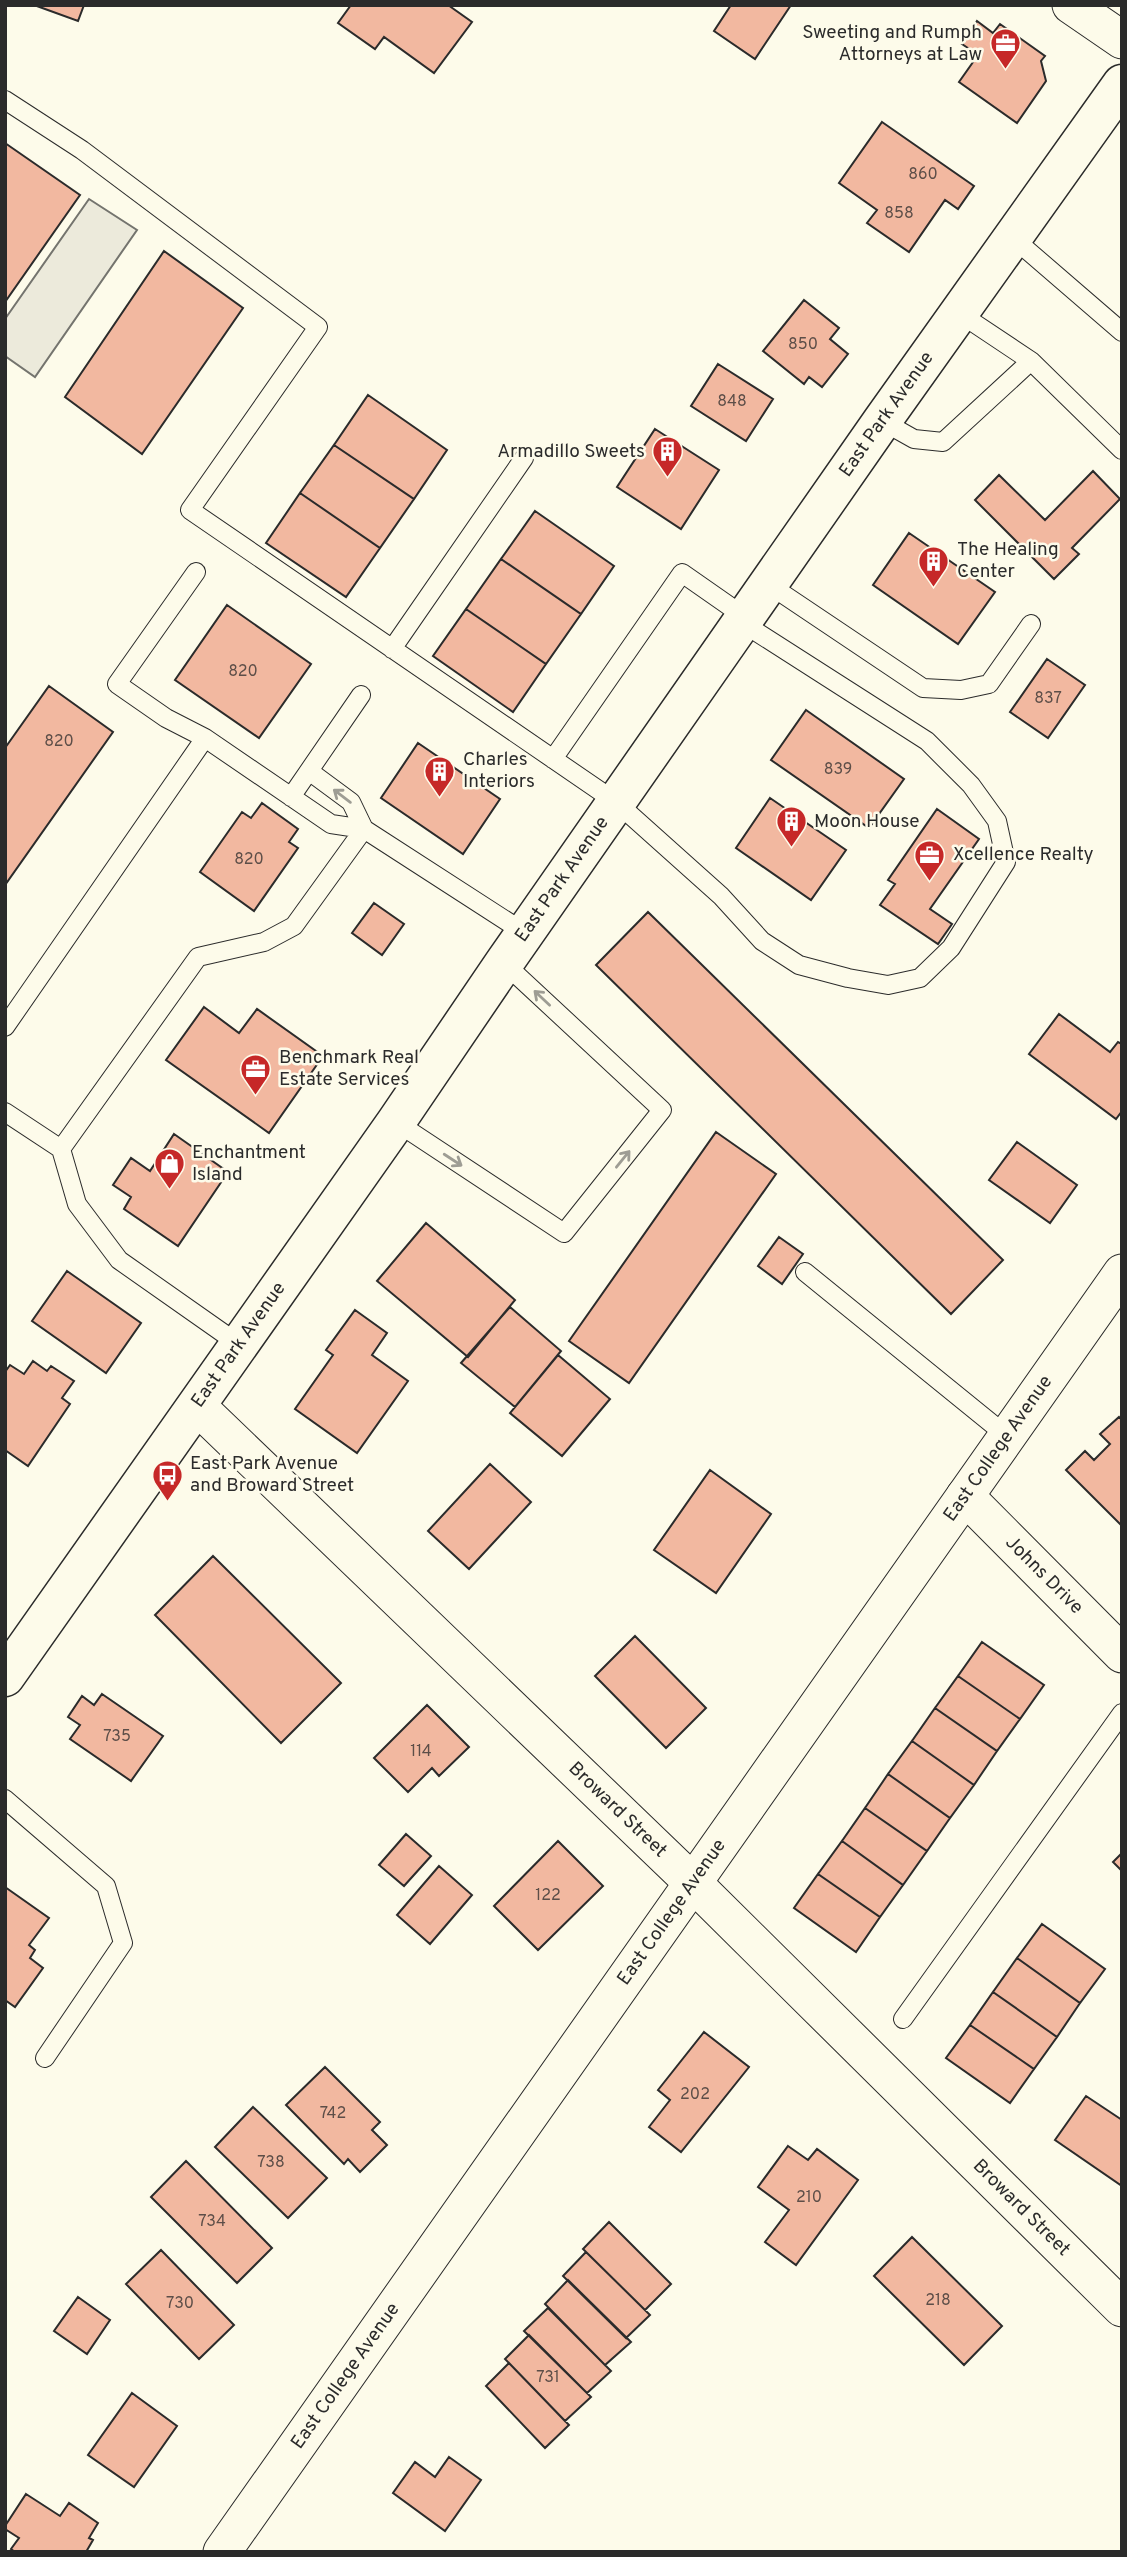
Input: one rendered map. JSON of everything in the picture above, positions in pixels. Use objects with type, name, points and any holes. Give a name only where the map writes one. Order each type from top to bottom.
[{"type":"street","points":[[1071,5],[1122,40]]},
{"type":"street","name":"East Park Avenue","points":[[5,1677],[396,1122],[743,619],[1122,84]]},
{"type":"street","name":"East College Avenue","points":[[222,2552],[1122,1273]]},
{"type":"street","name":"Broward Street","points":[[197,1406],[693,1883],[1122,2308]]},
{"type":"street","name":"Johns Drive","points":[[965,1496],[1122,1654]]},
{"type":"lane","points":[[5,100],[82,150],[318,327],[190,510],[553,759],[616,802],[721,896],[762,941],[799,965],[888,985],[920,978],[951,948],[1006,862],[997,821],[971,785],[927,741],[743,619],[682,573],[553,759]]},
{"type":"lane","points":[[1012,237],[1122,332]]},
{"type":"lane","points":[[959,313],[1031,360],[1122,450]]},
{"type":"lane","points":[[882,421],[914,439],[943,442],[1031,360]]},
{"type":"lane","points":[[393,649],[524,458]]},
{"type":"lane","points":[[195,572],[117,684],[166,718],[205,738],[331,824],[364,829]]},
{"type":"lane","points":[[768,584],[923,688],[961,690],[989,684],[1031,624]]},
{"type":"lane","points":[[291,797],[361,695]]},
{"type":"lane","points":[[5,1027],[205,738]]},
{"type":"lane","points":[[309,771],[351,802],[364,829],[514,948],[662,1110],[564,1233],[396,1122]]},
{"type":"lane","points":[[61,1149],[198,957],[264,942],[294,926],[364,829]]},
{"type":"lane","points":[[5,1112],[61,1149],[77,1204],[119,1260],[240,1345]]},
{"type":"lane","points":[[805,1272],[1007,1436]]},
{"type":"lane","points":[[903,2020],[1122,1713]]},
{"type":"lane","points":[[5,1799],[106,1886],[123,1943],[46,2058]]},
{"type":"shaded area","points":[[89,199],[137,230],[35,377],[5,356],[5,319]]},
{"type":"building","points":[[34,5],[84,5],[78,21]]},
{"type":"building","points":[[351,5],[448,5],[472,22],[434,73],[384,37],[375,49],[338,23]]},
{"type":"building","points":[[731,5],[791,5],[755,59],[714,31]]},
{"type":"building","name":"Sweeting and Rumph Attorneys at Law","points":[[977,21],[993,33],[1000,24],[1045,56],[1041,61],[1046,81],[1017,123],[959,82],[978,55],[962,44]]},
{"type":"building","points":[[882,122],[974,186],[958,209],[945,200],[909,252],[867,223],[877,210],[839,183]]},
{"type":"building","points":[[5,143],[80,195],[5,302]]},
{"type":"building","points":[[164,251],[243,308],[142,454],[65,397]]},
{"type":"building","points":[[804,300],[839,328],[830,339],[848,354],[822,387],[809,377],[804,384],[763,351]]},
{"type":"building","points":[[718,364],[773,399],[746,441],[691,406]]},
{"type":"building","points":[[368,395],[447,450],[414,499],[334,445]]},
{"type":"building","name":"Armadillo Sweets","points":[[655,429],[719,470],[681,529],[617,487]]},
{"type":"building","points":[[334,445],[414,499],[380,548],[300,493]]},
{"type":"building","points":[[1093,471],[1120,499],[1072,548],[1079,554],[1054,579],[975,500],[999,475],[1045,520]]},
{"type":"building","points":[[300,493],[380,548],[346,597],[266,543]]},
{"type":"building","points":[[535,511],[614,566],[581,614],[501,559]]},
{"type":"building","name":"The Healing Center","points":[[909,533],[995,592],[958,644],[873,585]]},
{"type":"building","points":[[501,559],[581,614],[546,664],[466,609]]},
{"type":"building","points":[[227,605],[311,664],[259,738],[175,680]]},
{"type":"building","points":[[466,609],[546,664],[513,712],[433,656]]},
{"type":"building","points":[[1047,659],[1085,685],[1048,738],[1010,712]]},
{"type":"building","points":[[49,686],[113,732],[5,885],[5,748]]},
{"type":"building","points":[[806,710],[904,779],[869,828],[771,760]]},
{"type":"building","name":"Charles Interiors","points":[[418,743],[500,799],[463,854],[381,798]]},
{"type":"building","name":"Moon House","points":[[770,798],[846,850],[811,900],[736,848]]},
{"type":"building","points":[[262,803],[298,829],[289,842],[298,848],[254,911],[200,872],[242,812],[251,818]]},
{"type":"building","points":[[937,809],[979,839],[930,909],[952,924],[938,944],[880,905],[895,884],[888,880]]},
{"type":"building","points":[[374,903],[404,924],[382,955],[352,933]]},
{"type":"building","points":[[648,912],[1003,1260],[951,1314],[596,965]]},
{"type":"building","name":"Benchmark Real Estate Services","points":[[204,1007],[239,1033],[257,1009],[323,1056],[269,1133],[166,1060]]},
{"type":"building","points":[[1059,1014],[1110,1052],[1118,1042],[1122,1044],[1122,1111],[1116,1119],[1029,1054]]},
{"type":"building","points":[[716,1132],[776,1174],[629,1383],[569,1341]]},
{"type":"building","name":"Enchantment Island","points":[[174,1134],[228,1172],[178,1246],[124,1209],[131,1197],[113,1185],[131,1158],[150,1171]]},
{"type":"building","points":[[1017,1142],[1077,1185],[1050,1223],[989,1180]]},
{"type":"building","points":[[426,1223],[515,1300],[468,1357],[377,1281]]},
{"type":"building","points":[[779,1237],[803,1254],[782,1284],[758,1266]]},
{"type":"building","points":[[67,1271],[141,1323],[106,1373],[32,1321]]},
{"type":"building","points":[[510,1307],[561,1351],[515,1407],[461,1363]]},
{"type":"building","points":[[355,1310],[387,1333],[372,1355],[408,1381],[357,1453],[295,1409],[333,1355],[326,1350]]},
{"type":"building","points":[[558,1355],[610,1399],[562,1456],[510,1413]]},
{"type":"building","points":[[33,1361],[47,1371],[51,1366],[74,1381],[62,1398],[70,1404],[28,1466],[5,1450],[5,1372],[10,1365],[24,1374]]},
{"type":"building","points":[[1119,1417],[1122,1420],[1121,1525],[1066,1470],[1085,1451],[1094,1460],[1110,1444],[1100,1434]]},
{"type":"building","points":[[490,1464],[531,1502],[469,1569],[428,1531]]},
{"type":"building","points":[[710,1470],[771,1514],[716,1593],[654,1550]]},
{"type":"building","points":[[213,1556],[341,1683],[281,1743],[155,1615]]},
{"type":"building","points":[[635,1636],[706,1708],[666,1748],[595,1676]]},
{"type":"building","points":[[982,1642],[1044,1685],[1020,1719],[958,1676]]},
{"type":"building","points":[[958,1676],[1020,1719],[997,1751],[935,1708]]},
{"type":"building","points":[[102,1694],[163,1736],[131,1781],[70,1739],[80,1725],[68,1717],[82,1696],[94,1705]]},
{"type":"building","points":[[427,1705],[469,1747],[439,1776],[432,1768],[408,1792],[374,1758]]},
{"type":"building","points":[[935,1708],[997,1751],[974,1785],[912,1741]]},
{"type":"building","points":[[912,1741],[974,1785],[950,1818],[888,1774]]},
{"type":"building","points":[[888,1774],[950,1818],[927,1851],[865,1808]]},
{"type":"building","points":[[865,1808],[927,1851],[903,1885],[842,1841]]},
{"type":"building","points":[[406,1834],[431,1856],[404,1886],[379,1865]]},
{"type":"building","points":[[558,1841],[603,1886],[538,1950],[494,1906]]},
{"type":"building","points":[[842,1841],[903,1885],[880,1917],[818,1874]]},
{"type":"building","points":[[1122,1853],[1122,1871],[1113,1862]]},
{"type":"building","points":[[439,1866],[472,1895],[430,1944],[397,1915]]},
{"type":"building","points":[[818,1874],[880,1917],[856,1952],[794,1908]]},
{"type":"building","points":[[5,1887],[49,1918],[29,1945],[35,1950],[30,1958],[43,1968],[15,2007],[5,2000]]},
{"type":"building","points":[[1042,1924],[1105,1969],[1080,2003],[1017,1958]]},
{"type":"building","points":[[1017,1958],[1080,2003],[1057,2037],[993,1992]]},
{"type":"building","points":[[993,1992],[1057,2037],[1034,2069],[970,2025]]},
{"type":"building","points":[[970,2025],[1034,2069],[1010,2103],[946,2058]]},
{"type":"building","points":[[704,2032],[749,2067],[681,2152],[649,2127],[670,2100],[658,2090]]},
{"type":"building","points":[[325,2067],[380,2122],[372,2130],[387,2145],[360,2172],[348,2159],[344,2164],[286,2105]]},
{"type":"building","points":[[1086,2096],[1122,2120],[1122,2186],[1055,2140]]},
{"type":"building","points":[[253,2107],[327,2178],[288,2218],[215,2147]]},
{"type":"building","points":[[788,2146],[808,2160],[817,2149],[858,2180],[796,2265],[765,2242],[789,2210],[758,2187]]},
{"type":"building","points":[[186,2161],[272,2248],[237,2283],[151,2197]]},
{"type":"building","points":[[609,2222],[671,2284],[645,2310],[583,2249]]},
{"type":"building","points":[[912,2237],[1002,2326],[964,2365],[874,2276]]},
{"type":"building","points":[[161,2250],[234,2325],[199,2359],[126,2284]]},
{"type":"building","points":[[586,2252],[650,2315],[626,2338],[563,2276]]},
{"type":"building","points":[[568,2280],[631,2342],[605,2365],[545,2304]]},
{"type":"building","points":[[78,2297],[110,2320],[87,2354],[54,2331]]},
{"type":"building","points":[[548,2308],[611,2371],[587,2393],[524,2331]]},
{"type":"building","points":[[529,2335],[591,2397],[565,2421],[505,2359]]},
{"type":"building","points":[[509,2363],[569,2425],[545,2448],[486,2386]]},
{"type":"building","points":[[132,2393],[177,2426],[134,2487],[88,2455]]},
{"type":"building","points":[[449,2457],[481,2480],[445,2531],[393,2493],[415,2462],[435,2477]]},
{"type":"building","points":[[26,2494],[60,2516],[69,2503],[98,2523],[89,2538],[93,2540],[86,2552],[15,2552],[11,2549],[19,2538],[5,2529],[5,2526]]},
{"type":"place","name":"Sweeting and Rumph Attorneys at Law","points":[[1005,71]]},
{"type":"place","name":"Armadillo Sweets","points":[[668,479]]},
{"type":"place","name":"The Healing Center","points":[[934,588]]},
{"type":"place","name":"Charles Interiors","points":[[440,798]]},
{"type":"place","name":"Moon House","points":[[791,849]]},
{"type":"place","name":"Xcellence Realty","points":[[930,882]]},
{"type":"place","name":"Benchmark Real Estate Services","points":[[256,1096]]},
{"type":"place","name":"Enchantment Island","points":[[169,1191]]},
{"type":"place","name":"East Park Avenue and Broward Street","points":[[167,1502]]}]
